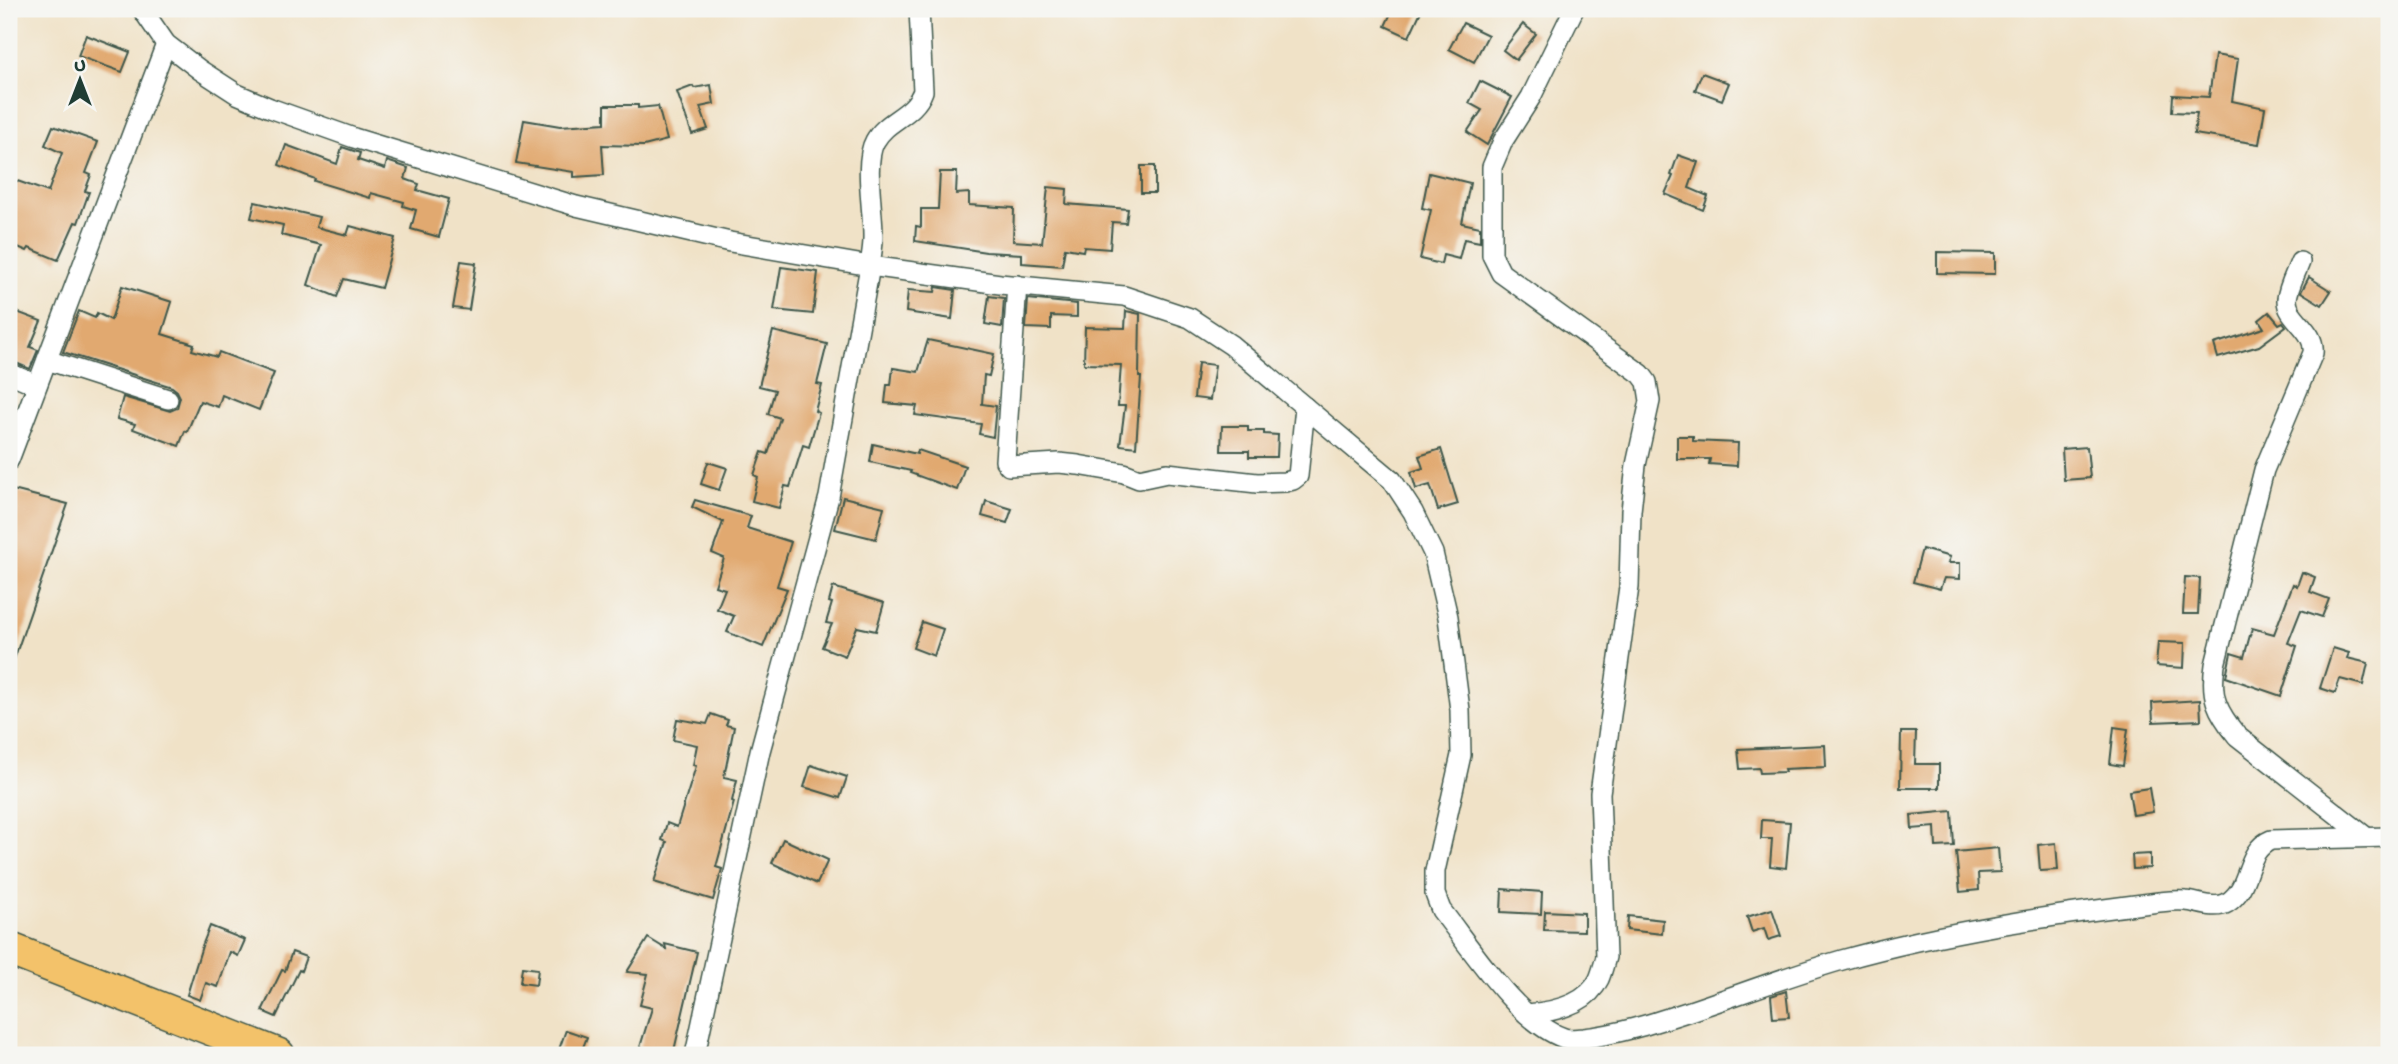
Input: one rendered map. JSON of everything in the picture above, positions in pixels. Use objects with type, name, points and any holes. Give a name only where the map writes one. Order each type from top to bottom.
[{"type":"highway","points":[[9,949],[278,1055]]},
{"type":"street","points":[[142,9],[166,44],[237,94],[354,138],[576,206],[730,242],[870,266],[1124,296],[1191,318],[1231,345],[1392,480],[1413,512],[1433,553],[1448,617],[1460,710],[1461,755],[1435,870],[1435,894],[1441,910],[1503,988],[1543,1028],[1566,1040],[1580,1055]]},
{"type":"street","points":[[695,1055],[760,751],[828,497],[870,266],[873,239],[870,177],[874,143],[883,130],[919,103],[923,91],[919,9]]},
{"type":"street","points":[[1527,1014],[1551,1012],[1583,998],[1599,981],[1606,957],[1600,793],[1629,587],[1631,511],[1636,465],[1650,401],[1647,382],[1641,374],[1501,273],[1492,255],[1492,167],[1503,141],[1531,97],[1574,9]]},
{"type":"street","points":[[9,460],[166,44]]},
{"type":"street","points":[[2300,262],[2287,297],[2288,306],[2312,338],[2313,353],[2264,470],[2215,665],[2212,693],[2223,719],[2237,736],[2366,837]]},
{"type":"street","points":[[1017,285],[1005,461],[1009,466],[1059,463],[1124,473],[1139,479],[1167,473],[1256,483],[1285,482],[1298,476],[1305,407]]},
{"type":"street","points":[[47,359],[168,399]]},
{"type":"street","points":[[9,373],[37,385]]},
{"type":"street","points":[[1566,1040],[1603,1036],[1653,1023],[1842,960],[1895,947],[2052,916],[2175,900],[2220,905],[2227,903],[2238,892],[2255,852],[2262,844],[2271,840],[2389,837]]},
{"type":"building","points":[[1393,9],[1422,9],[1409,37],[1385,26]]},
{"type":"building","points":[[1463,23],[1488,35],[1474,62],[1449,49]]},
{"type":"building","points":[[1523,24],[1536,34],[1516,60],[1503,50]]},
{"type":"building","points":[[86,35],[130,52],[122,72],[78,56]]},
{"type":"building","points":[[2215,55],[2238,59],[2232,101],[2265,108],[2259,144],[2194,134],[2197,113],[2172,112],[2173,95],[2209,97]]},
{"type":"building","points":[[1702,73],[1729,83],[1722,100],[1695,90]]},
{"type":"building","points":[[1480,81],[1512,97],[1487,145],[1467,132],[1482,110],[1469,103]]},
{"type":"building","points":[[711,85],[714,104],[700,107],[708,129],[692,134],[677,92],[693,86]]},
{"type":"building","points":[[605,105],[638,105],[638,108],[658,106],[667,140],[644,146],[602,145],[604,175],[574,177],[574,172],[516,163],[524,120],[560,126],[605,123]]},
{"type":"building","points":[[53,126],[98,142],[86,173],[91,175],[85,191],[89,192],[78,223],[75,222],[58,260],[9,243],[9,178],[48,192],[62,153],[45,145]]},
{"type":"building","points":[[286,145],[337,164],[342,147],[360,153],[358,160],[385,169],[387,161],[408,168],[405,179],[419,184],[417,190],[449,199],[439,237],[411,229],[416,210],[403,206],[404,202],[371,193],[370,198],[314,181],[315,179],[279,165]]},
{"type":"building","points":[[1678,155],[1698,162],[1689,188],[1708,196],[1703,210],[1665,194]]},
{"type":"building","points":[[1141,166],[1155,166],[1155,193],[1141,193]]},
{"type":"building","points":[[940,172],[957,172],[956,194],[969,193],[969,205],[1014,208],[1013,241],[1042,243],[1048,187],[1067,189],[1066,204],[1128,209],[1126,223],[1112,222],[1110,249],[1084,247],[1083,251],[1065,248],[1062,266],[1022,263],[1022,254],[986,252],[915,241],[916,226],[921,227],[921,209],[938,209]]},
{"type":"building","points":[[1429,173],[1470,183],[1462,223],[1480,227],[1480,242],[1464,239],[1459,259],[1443,255],[1441,264],[1420,259],[1431,210],[1422,208]]},
{"type":"building","points":[[255,202],[319,217],[316,227],[347,235],[350,226],[395,238],[381,288],[344,279],[337,297],[308,285],[321,245],[281,235],[283,225],[251,218]]},
{"type":"building","points":[[1937,252],[1995,253],[1995,274],[1937,273]]},
{"type":"building","points":[[461,261],[476,263],[469,310],[453,308]]},
{"type":"building","points":[[781,267],[818,272],[813,314],[774,310]]},
{"type":"building","points":[[2309,277],[2331,291],[2322,305],[2301,292]]},
{"type":"building","points":[[122,286],[172,302],[162,334],[194,344],[192,350],[217,357],[219,352],[274,373],[259,410],[222,395],[218,407],[200,401],[179,446],[133,429],[135,424],[117,419],[123,397],[170,411],[177,408],[180,397],[172,387],[63,352],[79,311],[95,318],[97,313],[111,320]]},
{"type":"building","points":[[936,287],[955,290],[952,319],[906,312],[908,290],[935,292]]},
{"type":"building","points":[[989,296],[1004,298],[1002,327],[985,324]]},
{"type":"building","points":[[1028,299],[1077,304],[1077,317],[1051,316],[1051,329],[1026,328]]},
{"type":"building","points":[[9,309],[41,321],[30,347],[38,350],[30,369],[9,360]]},
{"type":"building","points":[[1126,311],[1140,314],[1141,377],[1136,447],[1120,445],[1125,406],[1118,406],[1121,365],[1084,364],[1085,327],[1125,328]]},
{"type":"building","points":[[2269,312],[2279,324],[2283,322],[2286,326],[2259,346],[2218,358],[2214,344],[2264,328],[2259,320]]},
{"type":"building","points":[[773,331],[827,344],[817,384],[822,385],[815,411],[819,413],[809,447],[803,445],[790,487],[785,486],[779,508],[752,501],[758,477],[754,475],[762,452],[768,454],[780,418],[768,414],[775,390],[759,386]]},
{"type":"building","points":[[928,340],[994,354],[989,376],[984,375],[982,404],[996,406],[993,437],[979,434],[981,424],[915,415],[917,406],[885,403],[893,368],[918,372]]},
{"type":"building","points":[[1198,363],[1215,365],[1210,400],[1194,398]]},
{"type":"building","points":[[1222,426],[1248,426],[1248,431],[1264,431],[1264,434],[1278,435],[1277,457],[1249,457],[1249,451],[1221,451]]},
{"type":"building","points":[[1677,436],[1693,436],[1693,441],[1738,443],[1737,466],[1709,464],[1710,459],[1677,459]]},
{"type":"building","points":[[873,444],[917,454],[918,450],[965,466],[957,490],[910,473],[911,471],[870,462]]},
{"type":"building","points":[[2087,447],[2090,478],[2064,480],[2062,449]]},
{"type":"building","points":[[1441,449],[1458,504],[1438,510],[1430,485],[1416,489],[1411,472],[1423,468],[1419,456]]},
{"type":"building","points":[[708,462],[727,468],[719,490],[701,484]]},
{"type":"building","points":[[9,489],[68,504],[11,668],[9,667]]},
{"type":"building","points":[[843,497],[884,507],[876,539],[835,529]]},
{"type":"building","points":[[695,500],[751,516],[747,528],[791,542],[777,586],[787,589],[763,647],[727,632],[734,616],[717,609],[725,589],[715,586],[724,558],[712,553],[723,522],[692,507]]},
{"type":"building","points":[[986,501],[1012,509],[1007,523],[982,516]]},
{"type":"building","points":[[1922,549],[1950,557],[1948,563],[1960,563],[1960,579],[1944,578],[1940,589],[1913,582]]},
{"type":"building","points":[[2302,572],[2315,577],[2310,592],[2329,599],[2322,617],[2301,610],[2288,643],[2297,646],[2281,696],[2226,677],[2231,653],[2244,657],[2252,628],[2274,634],[2293,584],[2297,586]]},
{"type":"building","points":[[2185,577],[2200,578],[2198,614],[2183,614]]},
{"type":"building","points":[[833,587],[884,603],[876,631],[857,627],[845,656],[822,647],[832,624],[826,623]]},
{"type":"building","points":[[922,622],[943,629],[934,656],[913,648]]},
{"type":"building","points":[[2158,642],[2185,643],[2184,668],[2156,666]]},
{"type":"building","points":[[2333,648],[2349,653],[2347,658],[2368,663],[2363,685],[2340,679],[2335,693],[2320,688]]},
{"type":"building","points":[[2200,700],[2201,720],[2153,722],[2152,703]]},
{"type":"building","points":[[711,714],[728,720],[726,725],[734,727],[724,777],[737,780],[732,801],[734,802],[716,867],[722,869],[713,900],[654,882],[667,842],[662,840],[667,823],[677,827],[696,766],[693,765],[697,745],[673,740],[677,719],[707,724]]},
{"type":"building","points":[[2114,727],[2128,729],[2123,766],[2110,764]]},
{"type":"building","points":[[1901,732],[1916,732],[1915,764],[1939,764],[1939,788],[1900,788]]},
{"type":"building","points":[[1825,745],[1826,767],[1760,773],[1759,768],[1740,769],[1738,749]]},
{"type":"building","points":[[811,765],[847,777],[840,798],[804,787]]},
{"type":"building","points":[[2149,788],[2153,812],[2133,815],[2129,791]]},
{"type":"building","points":[[1952,811],[1954,846],[1936,847],[1935,827],[1912,829],[1911,815]]},
{"type":"building","points":[[1762,820],[1790,822],[1786,868],[1770,866],[1772,839],[1761,839]]},
{"type":"building","points":[[783,839],[828,860],[817,884],[772,863]]},
{"type":"building","points":[[2056,843],[2058,870],[2040,871],[2038,845]]},
{"type":"building","points":[[1998,848],[2000,872],[1978,873],[1979,890],[1960,892],[1956,852]]},
{"type":"building","points":[[2150,854],[2150,868],[2133,869],[2132,855]]},
{"type":"building","points":[[1502,889],[1542,892],[1541,914],[1501,912]]},
{"type":"building","points":[[1772,909],[1781,936],[1768,940],[1764,928],[1752,932],[1747,917]]},
{"type":"building","points":[[1545,911],[1584,913],[1584,931],[1544,930]]},
{"type":"building","points":[[1628,916],[1663,920],[1662,934],[1627,930]]},
{"type":"building","points":[[210,926],[245,940],[238,956],[230,952],[218,987],[206,983],[200,1000],[187,995]]},
{"type":"building","points":[[648,938],[666,949],[665,944],[697,952],[673,1055],[640,1047],[652,1008],[640,1005],[648,974],[627,972]]},
{"type":"building","points":[[292,952],[306,957],[276,1017],[262,1011],[282,970],[285,971]]},
{"type":"building","points":[[522,967],[538,969],[536,985],[520,983]]},
{"type":"building","points":[[1786,991],[1789,1017],[1773,1018],[1771,996]]},
{"type":"building","points":[[566,1030],[587,1037],[580,1055],[557,1055]]}]
